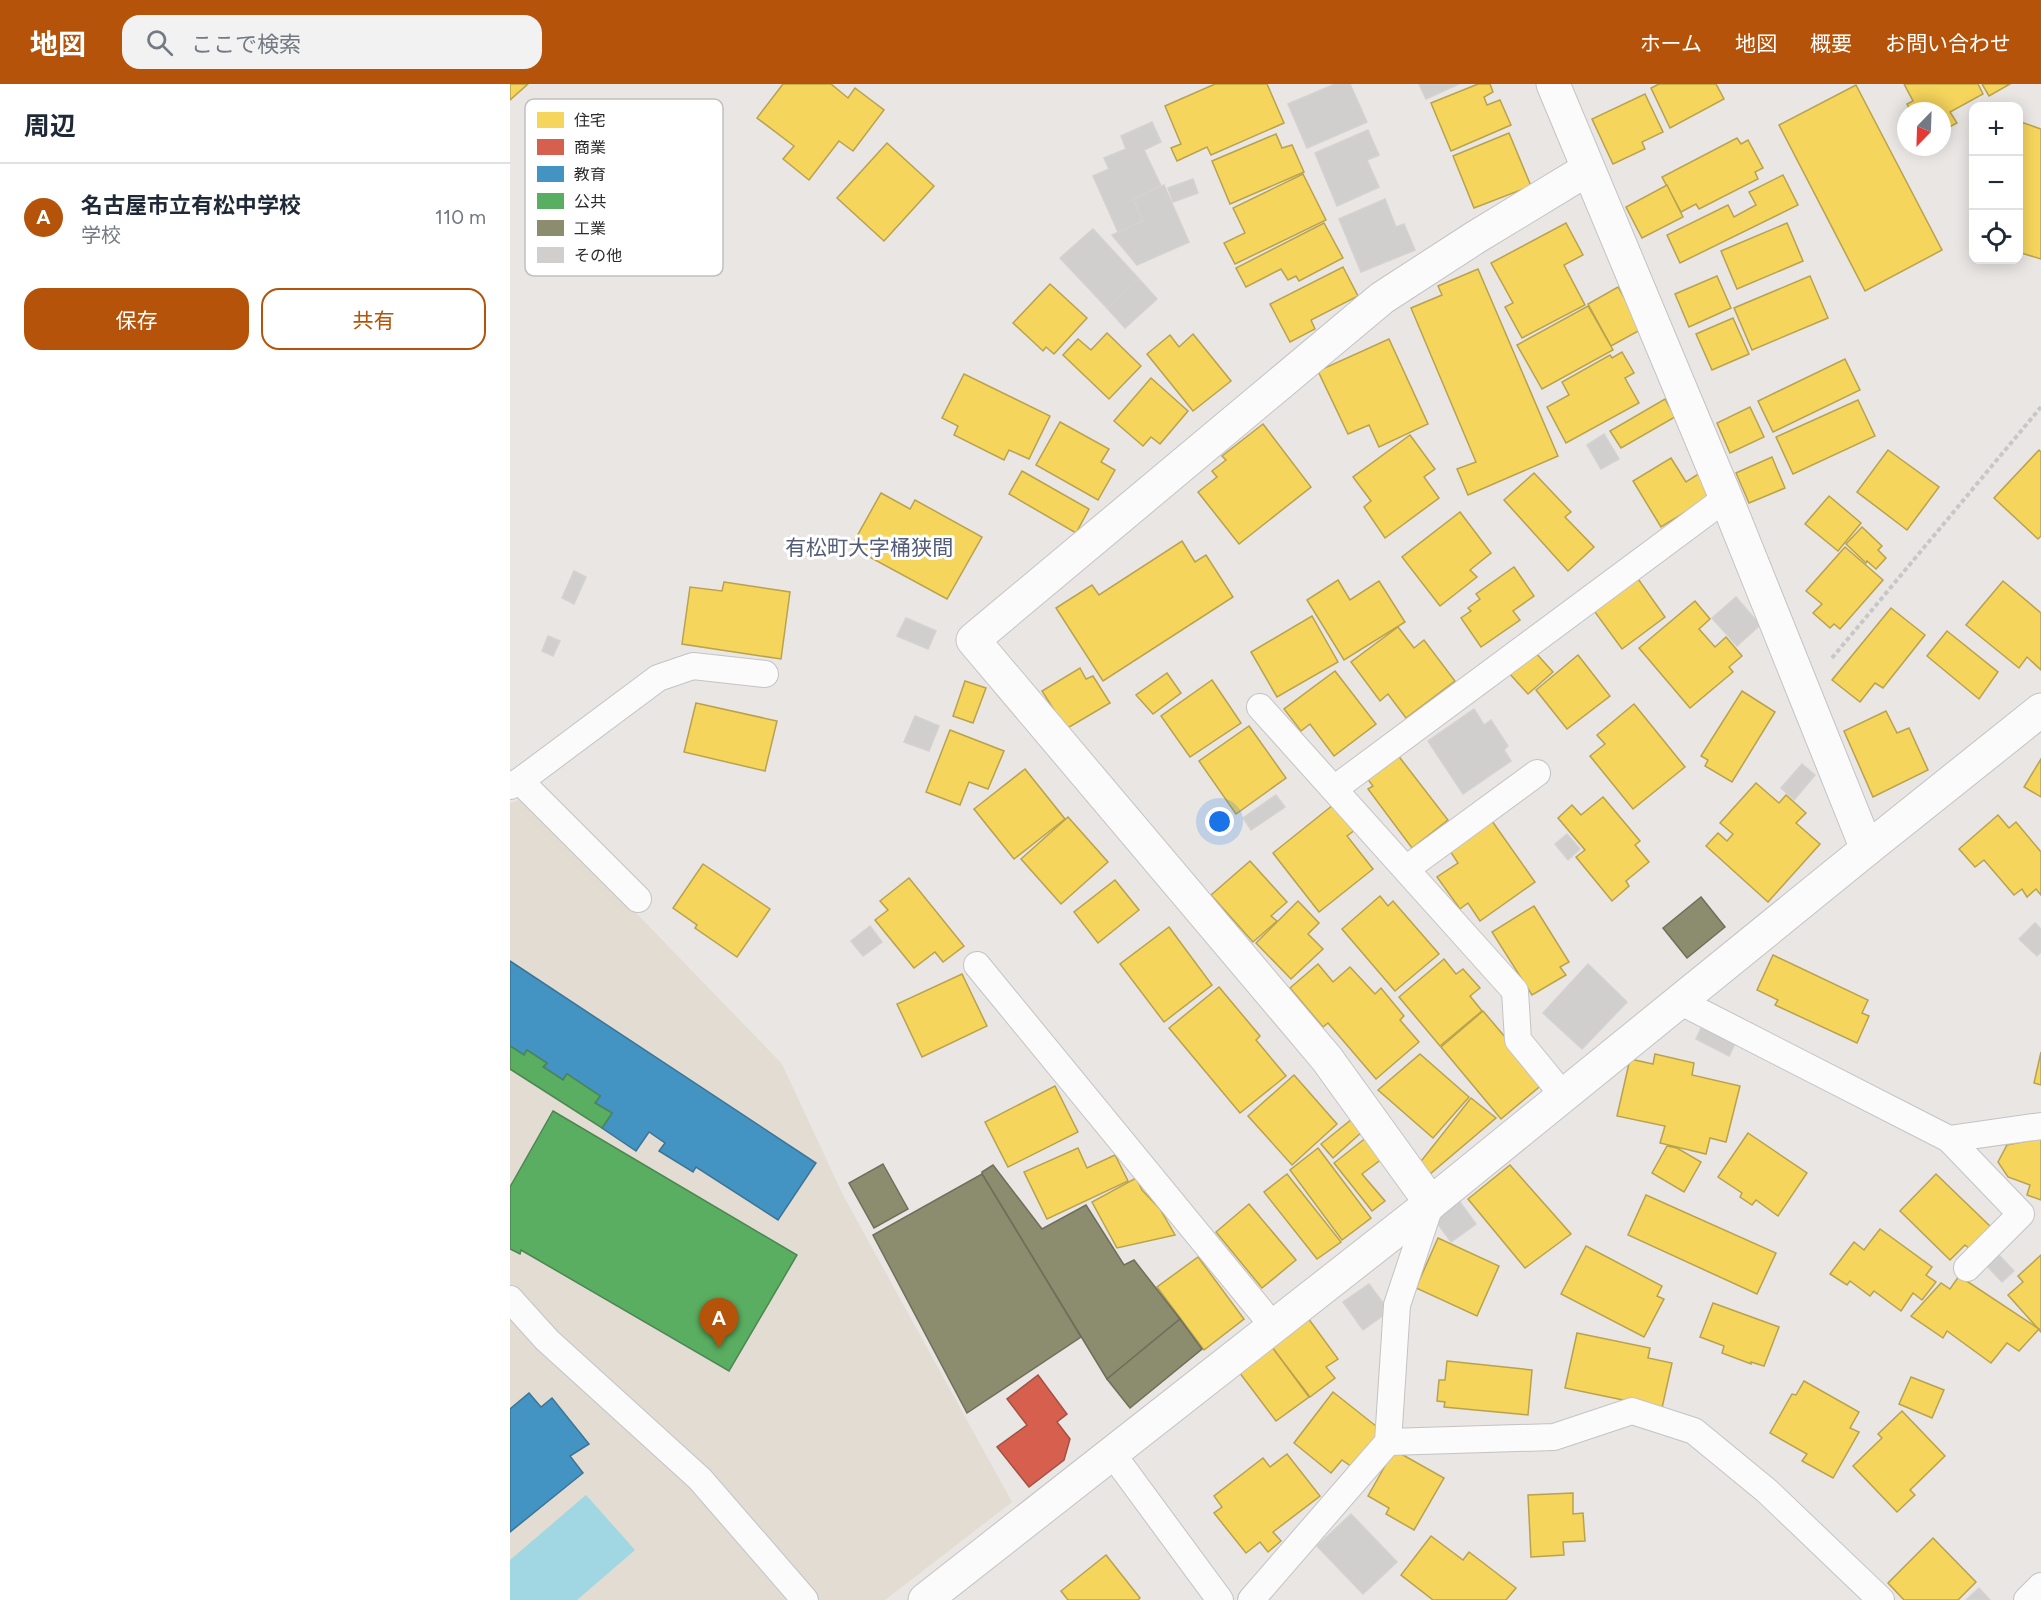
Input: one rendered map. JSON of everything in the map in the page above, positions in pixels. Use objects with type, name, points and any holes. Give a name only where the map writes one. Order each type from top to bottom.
[{"type":"street","points":[[1553,84],[1726,498],[1867,849]]},
{"type":"street","points":[[1431,1203],[1327,1059],[973,640],[1382,298],[1476,237],[1588,169]]},
{"type":"street","points":[[925,1600],[1431,1203],[2041,710]]},
{"type":"lane","points":[[1334,789],[1726,498]]},
{"type":"lane","points":[[638,899],[515,783],[658,678],[693,666],[765,674]]},
{"type":"lane","points":[[1260,707],[1515,991],[1518,1040],[1563,1095]]},
{"type":"lane","points":[[1406,869],[1537,773]]},
{"type":"lane","points":[[977,965],[1274,1327]]},
{"type":"lane","points":[[1679,1001],[1949,1139],[2021,1214],[1967,1268]]},
{"type":"lane","points":[[1949,1139],[2041,1126]]},
{"type":"lane","points":[[1251,1600],[1388,1442],[1397,1305],[1431,1203]]},
{"type":"lane","points":[[510,1299],[547,1340],[700,1479],[805,1600]]},
{"type":"lane","points":[[1388,1442],[1554,1437],[1632,1411],[1642,1414],[1694,1431],[1767,1491],[1881,1600]]},
{"type":"lane","points":[[1111,1452],[1220,1600]]},
{"type":"lane","points":[[2027,1600],[2041,1586]]},
{"type":"path","points":[[1804,692],[2041,407]]},
{"type":"shaded area","points":[[525,798],[782,1064],[843,1195],[1012,1502],[885,1600],[510,1600],[510,803]]},
{"type":"water","points":[[586,1495],[635,1550],[577,1600],[510,1600],[510,1560]]},
{"type":"building: 住宅","points":[[510,84],[528,84],[510,100]]},
{"type":"building: 住宅","points":[[783,84],[831,84],[848,98],[855,88],[884,110],[853,151],[839,141],[809,180],[783,159],[794,146],[757,118]]},
{"type":"building: 住宅","points":[[1215,84],[1267,84],[1284,123],[1211,155],[1207,147],[1177,161],[1171,148],[1181,144],[1165,106]]},
{"type":"building: 住宅","points":[[1478,84],[1490,84],[1493,92],[1484,97],[1487,105],[1500,100],[1511,125],[1451,151],[1431,103]]},
{"type":"building: 住宅","points":[[1659,84],[1716,84],[1724,99],[1670,128],[1651,88]]},
{"type":"building: 住宅","points":[[1904,84],[1978,84],[1983,94],[1951,111],[1951,102],[1911,102],[1913,101]]},
{"type":"building: 住宅","points":[[1982,84],[2010,84],[1989,96]]},
{"type":"building: 住宅","points":[[1856,85],[1942,250],[1865,291],[1779,125]]},
{"type":"building: 住宅","points":[[1645,94],[1663,132],[1642,142],[1645,149],[1613,164],[1592,119]]},
{"type":"building: 住宅","points":[[1951,114],[1957,123],[1951,126]]},
{"type":"building: 住宅","points":[[2023,123],[2041,129],[2041,259],[2023,254]]},
{"type":"building: 住宅","points":[[1509,133],[1531,186],[1474,208],[1453,156]]},
{"type":"building: 住宅","points":[[1276,134],[1282,148],[1292,145],[1304,172],[1230,204],[1212,161]]},
{"type":"building: 住宅","points":[[1737,138],[1741,144],[1748,140],[1763,168],[1755,172],[1758,179],[1699,209],[1696,204],[1681,212],[1662,177]]},
{"type":"building: 住宅","points":[[887,143],[934,186],[884,241],[837,198]]},
{"type":"building: 住宅","points":[[1303,174],[1326,220],[1235,264],[1224,243],[1245,233],[1233,208]]},
{"type":"building: 住宅","points":[[1783,175],[1798,205],[1680,263],[1667,235],[1728,205],[1734,217],[1756,205],[1749,192]]},
{"type":"building: 住宅","points":[[1667,185],[1683,217],[1642,238],[1626,207]]},
{"type":"building: 住宅","points":[[1324,223],[1343,258],[1299,281],[1296,276],[1288,280],[1281,269],[1246,287],[1236,268]]},
{"type":"building: 住宅","points":[[1566,223],[1583,255],[1564,265],[1585,305],[1522,338],[1505,307],[1513,303],[1491,263]]},
{"type":"building: 住宅","points":[[1787,223],[1803,261],[1737,289],[1721,251]]},
{"type":"building: 住宅","points":[[1343,267],[1358,296],[1311,320],[1315,329],[1290,342],[1270,304]]},
{"type":"building: 住宅","points":[[1478,269],[1558,456],[1468,495],[1457,469],[1476,462],[1411,308],[1442,295],[1438,286]]},
{"type":"building: 住宅","points":[[1717,276],[1731,308],[1689,327],[1675,294]]},
{"type":"building: 住宅","points":[[1810,276],[1828,318],[1752,350],[1734,308]]},
{"type":"building: 住宅","points":[[1050,284],[1087,318],[1054,354],[1046,347],[1043,351],[1013,323]]},
{"type":"building: 住宅","points":[[1618,287],[1642,329],[1611,346],[1588,304]]},
{"type":"building: 住宅","points":[[1588,306],[1613,350],[1542,389],[1517,345]]},
{"type":"building: 住宅","points":[[1733,318],[1749,354],[1712,370],[1696,334]]},
{"type":"building: 住宅","points":[[1107,333],[1141,366],[1109,399],[1063,355],[1078,339],[1091,350]]},
{"type":"building: 住宅","points":[[1193,334],[1231,381],[1193,411],[1147,354],[1170,335],[1179,347]]},
{"type":"building: 住宅","points":[[1389,339],[1428,424],[1379,447],[1369,425],[1348,434],[1318,371]]},
{"type":"building: 住宅","points":[[1622,352],[1634,373],[1625,378],[1639,403],[1566,443],[1547,407],[1569,395],[1562,382],[1610,355],[1612,358]]},
{"type":"building: 住宅","points":[[1845,359],[1860,390],[1773,432],[1758,401]]},
{"type":"building: 住宅","points":[[964,374],[1050,416],[1029,459],[1009,450],[1004,460],[954,435],[958,426],[942,418]]},
{"type":"building: 住宅","points":[[1151,378],[1188,411],[1160,444],[1151,437],[1143,446],[1114,421]]},
{"type":"building: 住宅","points":[[1665,399],[1675,417],[1621,448],[1610,431]]},
{"type":"building: 住宅","points":[[1858,400],[1875,436],[1793,474],[1776,437]]},
{"type":"building: 住宅","points":[[1750,407],[1764,437],[1730,453],[1717,423]]},
{"type":"building: 住宅","points":[[1060,422],[1109,449],[1101,462],[1115,470],[1098,500],[1036,465]]},
{"type":"building: 住宅","points":[[1263,424],[1311,487],[1239,544],[1198,492],[1217,477],[1212,471],[1226,460],[1222,456]]},
{"type":"building: 住宅","points":[[1410,435],[1435,469],[1424,477],[1439,498],[1385,538],[1364,507],[1371,501],[1353,477]]},
{"type":"building: 住宅","points":[[1888,450],[1939,487],[1907,530],[1857,492]]},
{"type":"building: 住宅","points":[[2039,450],[2041,452],[2041,536],[2038,539],[1994,498]]},
{"type":"building: 住宅","points":[[1772,457],[1785,488],[1749,503],[1736,473]]},
{"type":"building: 住宅","points":[[1671,458],[1686,482],[1700,473],[1708,498],[1661,527],[1633,481]]},
{"type":"building: 住宅","points":[[1022,471],[1089,509],[1076,533],[1009,494]]},
{"type":"building: 住宅","points":[[1534,473],[1571,512],[1565,517],[1594,547],[1568,571],[1504,500]]},
{"type":"building: 住宅","points":[[881,493],[910,509],[915,500],[982,537],[947,599],[851,547]]},
{"type":"building: 住宅","points":[[1829,496],[1861,523],[1838,551],[1805,524]]},
{"type":"building: 住宅","points":[[1460,512],[1491,553],[1470,570],[1477,577],[1440,606],[1402,557]]},
{"type":"building: 住宅","points":[[1862,527],[1882,546],[1878,550],[1886,558],[1876,569],[1846,544]]},
{"type":"building: 住宅","points":[[1182,541],[1195,562],[1206,555],[1233,597],[1103,681],[1056,608],[1092,585],[1099,595]]},
{"type":"building: 住宅","points":[[1845,547],[1883,580],[1840,629],[1834,624],[1830,628],[1813,613],[1822,604],[1806,591]]},
{"type":"building: 住宅","points":[[1514,567],[1534,596],[1513,611],[1520,620],[1481,647],[1461,618],[1471,611],[1468,608],[1480,599],[1476,594]]},
{"type":"building: 住宅","points":[[1636,576],[1665,617],[1622,649],[1592,608]]},
{"type":"building: 住宅","points":[[1338,580],[1350,600],[1379,581],[1405,622],[1344,660],[1307,600]]},
{"type":"building: 住宅","points":[[2003,581],[2041,613],[2041,670],[2027,657],[2019,668],[1966,625]]},
{"type":"building: 住宅","points":[[724,582],[790,592],[781,659],[682,644],[690,587],[722,591]]},
{"type":"building: 住宅","points":[[1695,601],[1710,619],[1699,629],[1715,647],[1726,637],[1742,656],[1729,667],[1733,672],[1690,708],[1639,648]]},
{"type":"building: 住宅","points":[[1891,608],[1925,635],[1883,688],[1875,683],[1860,702],[1832,680]]},
{"type":"building: 住宅","points":[[1312,616],[1338,662],[1277,697],[1251,652]]},
{"type":"building: 住宅","points":[[1398,627],[1414,648],[1424,640],[1455,681],[1406,718],[1388,694],[1380,701],[1351,662]]},
{"type":"building: 住宅","points":[[1947,631],[1998,672],[1979,699],[1927,656]]},
{"type":"building: 住宅","points":[[1534,651],[1553,672],[1528,694],[1509,673]]},
{"type":"building: 住宅","points":[[1578,655],[1610,696],[1567,729],[1536,690]]},
{"type":"building: 住宅","points":[[1080,668],[1086,679],[1093,676],[1110,703],[1066,729],[1042,691]]},
{"type":"building: 住宅","points":[[1335,671],[1376,724],[1334,756],[1310,724],[1301,731],[1284,709]]},
{"type":"building: 住宅","points":[[1167,673],[1181,693],[1153,714],[1136,695]]},
{"type":"building: 住宅","points":[[1212,680],[1241,723],[1190,757],[1161,716]]},
{"type":"building: 住宅","points":[[965,681],[986,688],[973,723],[953,716]]},
{"type":"building: 住宅","points":[[1742,691],[1775,712],[1732,782],[1705,766],[1708,760],[1701,756]]},
{"type":"building: 住宅","points":[[696,703],[777,721],[765,771],[684,752]]},
{"type":"building: 住宅","points":[[1634,704],[1685,767],[1633,809],[1590,756],[1605,744],[1597,735]]},
{"type":"building: 住宅","points":[[1886,711],[1897,733],[1909,728],[1928,770],[1873,797],[1844,731]]},
{"type":"building: 住宅","points":[[1249,726],[1286,778],[1236,814],[1199,761]]},
{"type":"building: 住宅","points":[[950,730],[1004,751],[988,789],[969,782],[960,805],[926,792]]},
{"type":"building: 住宅","points":[[1397,754],[1448,820],[1412,848],[1368,789],[1373,786],[1366,777]]},
{"type":"building: 住宅","points":[[2041,759],[2041,797],[2024,787]]},
{"type":"building: 住宅","points":[[1025,769],[1065,819],[1014,859],[974,809]]},
{"type":"building: 住宅","points":[[1756,783],[1779,803],[1786,795],[1806,813],[1796,823],[1820,844],[1768,902],[1706,846],[1718,833],[1727,841],[1733,834],[1720,823]]},
{"type":"building: 住宅","points":[[1603,797],[1640,841],[1635,845],[1649,862],[1626,881],[1629,886],[1612,901],[1576,857],[1585,850],[1558,818],[1572,805],[1581,815]]},
{"type":"building: 住宅","points":[[1333,805],[1355,830],[1347,836],[1373,869],[1319,912],[1273,853]]},
{"type":"building: 住宅","points":[[1998,815],[2009,828],[2016,822],[2041,852],[2041,895],[2036,889],[2027,897],[2022,889],[2014,895],[1984,860],[1975,867],[1959,849]]},
{"type":"building: 住宅","points":[[1068,817],[1108,862],[1061,904],[1021,859]]},
{"type":"building: 住宅","points":[[1492,821],[1535,882],[1480,921],[1468,903],[1460,909],[1437,877],[1458,863],[1450,851]]},
{"type":"building: 住宅","points":[[1250,861],[1287,902],[1271,916],[1277,921],[1253,942],[1211,895]]},
{"type":"building: 住宅","points":[[703,864],[770,909],[737,957],[695,928],[697,925],[673,908]]},
{"type":"building: 住宅","points":[[909,878],[964,946],[943,962],[935,952],[914,968],[875,920],[888,910],[880,901]]},
{"type":"building: 住宅","points":[[1115,880],[1139,910],[1098,943],[1074,912]]},
{"type":"building: 住宅","points":[[1380,896],[1388,906],[1393,901],[1439,954],[1395,991],[1342,929]]},
{"type":"building: 住宅","points":[[1298,901],[1319,923],[1308,934],[1323,949],[1291,979],[1256,943]]},
{"type":"building: 住宅","points":[[1534,906],[1569,962],[1560,967],[1566,975],[1532,995],[1492,932]]},
{"type":"building: 住宅","points":[[1169,927],[1212,985],[1164,1022],[1120,964]]},
{"type":"building: 住宅","points":[[1773,955],[1868,1000],[1862,1013],[1869,1016],[1857,1043],[1775,1005],[1778,1000],[1757,990]]},
{"type":"building: 住宅","points":[[1444,959],[1456,974],[1463,969],[1480,988],[1470,996],[1482,1011],[1440,1046],[1399,997]]},
{"type":"building: 住宅","points":[[1318,964],[1333,982],[1350,967],[1375,994],[1381,988],[1404,1016],[1400,1020],[1419,1042],[1376,1079],[1328,1023],[1323,1027],[1290,988]]},
{"type":"building: 住宅","points":[[962,974],[987,1026],[922,1057],[897,1004]]},
{"type":"building: 住宅","points":[[1219,987],[1260,1036],[1256,1040],[1286,1076],[1240,1113],[1169,1028]]},
{"type":"building: 住宅","points":[[1483,1011],[1544,1083],[1501,1119],[1441,1047]]},
{"type":"building: 住宅","points":[[2041,1052],[2041,1085],[2034,1083]]},
{"type":"building: 住宅","points":[[1420,1054],[1469,1097],[1433,1138],[1378,1090]]},
{"type":"building: 住宅","points":[[1655,1054],[1694,1063],[1692,1075],[1740,1086],[1726,1142],[1710,1138],[1706,1154],[1660,1143],[1665,1126],[1617,1116],[1630,1059],[1653,1064]]},
{"type":"building: 住宅","points":[[1294,1075],[1337,1124],[1292,1165],[1248,1116]]},
{"type":"building: 住宅","points":[[1055,1086],[1078,1132],[1008,1167],[985,1122]]},
{"type":"building: 住宅","points":[[1471,1098],[1496,1118],[1430,1174],[1418,1165]]},
{"type":"building: 住宅","points":[[1352,1119],[1363,1131],[1333,1158],[1321,1144]]},
{"type":"building: 住宅","points":[[1748,1133],[1807,1173],[1778,1216],[1756,1200],[1752,1205],[1740,1197],[1742,1193],[1718,1177]]},
{"type":"building: 住宅","points":[[1367,1137],[1383,1158],[1362,1174],[1385,1201],[1372,1211],[1334,1163]]},
{"type":"building: 住宅","points":[[2041,1138],[2041,1200],[2027,1195],[2030,1185],[2008,1177],[1998,1162],[2007,1145]]},
{"type":"building: 住宅","points":[[1667,1146],[1677,1148],[1701,1162],[1684,1192],[1652,1173]]},
{"type":"building: 住宅","points":[[1078,1148],[1087,1168],[1115,1155],[1128,1181],[1047,1219],[1024,1172]]},
{"type":"building: 住宅","points":[[1318,1148],[1371,1218],[1342,1240],[1290,1170]]},
{"type":"building: 住宅","points":[[1510,1165],[1571,1234],[1525,1268],[1468,1199]]},
{"type":"building: 住宅","points":[[1287,1174],[1341,1242],[1317,1259],[1264,1192]]},
{"type":"building: 住宅","points":[[1936,1174],[1993,1229],[1972,1251],[1965,1245],[1950,1260],[1900,1211]]},
{"type":"building: 住宅","points":[[1136,1178],[1142,1190],[1160,1209],[1175,1235],[1117,1248],[1092,1202]]},
{"type":"building: 住宅","points":[[1646,1195],[1776,1253],[1757,1294],[1628,1235]]},
{"type":"building: 住宅","points":[[1249,1204],[1296,1260],[1262,1288],[1216,1232]]},
{"type":"building: 住宅","points":[[1880,1229],[1932,1267],[1926,1275],[1936,1282],[1922,1300],[1913,1293],[1901,1311],[1874,1291],[1870,1296],[1850,1281],[1847,1285],[1830,1274],[1854,1242],[1864,1250]]},
{"type":"building: 住宅","points":[[1438,1238],[1499,1266],[1477,1316],[1416,1288]]},
{"type":"building: 住宅","points":[[1586,1246],[1662,1286],[1657,1296],[1664,1299],[1644,1337],[1561,1294]]},
{"type":"building: 住宅","points":[[2041,1255],[2041,1332],[2008,1295],[2023,1282],[2018,1276]]},
{"type":"building: 住宅","points":[[1198,1257],[1244,1319],[1204,1350],[1157,1287]]},
{"type":"building: 住宅","points":[[1959,1276],[2039,1329],[2019,1351],[2007,1343],[1991,1363],[1947,1331],[1943,1338],[1911,1316],[1941,1283],[1950,1289]]},
{"type":"building: 住宅","points":[[1713,1303],[1779,1327],[1764,1366],[1751,1362],[1751,1364],[1722,1353],[1724,1346],[1700,1337]]},
{"type":"building: 住宅","points":[[1308,1318],[1338,1359],[1326,1367],[1335,1378],[1310,1397],[1271,1346]]},
{"type":"building: 住宅","points":[[1577,1333],[1650,1348],[1648,1358],[1672,1363],[1662,1408],[1565,1388]]},
{"type":"building: 住宅","points":[[1272,1347],[1309,1397],[1276,1421],[1239,1372]]},
{"type":"building: 住宅","points":[[1447,1361],[1532,1370],[1528,1415],[1444,1407],[1445,1402],[1437,1401],[1439,1380],[1445,1380]]},
{"type":"building: 住宅","points":[[1911,1377],[1944,1390],[1932,1418],[1899,1404]]},
{"type":"building: 住宅","points":[[1804,1381],[1859,1412],[1850,1428],[1859,1432],[1833,1478],[1802,1461],[1807,1454],[1770,1433],[1792,1394],[1796,1395]]},
{"type":"building: 住宅","points":[[1333,1392],[1381,1430],[1352,1467],[1342,1460],[1331,1473],[1294,1443]]},
{"type":"building: 住宅","points":[[1902,1411],[1945,1456],[1910,1490],[1915,1495],[1897,1512],[1853,1466],[1882,1438],[1878,1434]]},
{"type":"building: 住宅","points":[[1394,1450],[1444,1478],[1414,1530],[1386,1514],[1389,1508],[1368,1496]]},
{"type":"building: 住宅","points":[[1287,1454],[1320,1496],[1273,1532],[1281,1541],[1268,1552],[1260,1542],[1246,1553],[1214,1513],[1222,1507],[1214,1496],[1263,1458],[1270,1467]]},
{"type":"building: 住宅","points":[[1573,1493],[1573,1514],[1583,1513],[1585,1541],[1563,1542],[1564,1555],[1531,1557],[1528,1495]]},
{"type":"building: 住宅","points":[[1431,1536],[1463,1560],[1469,1552],[1516,1588],[1506,1600],[1433,1600],[1401,1575]]},
{"type":"building: 住宅","points":[[1933,1538],[1976,1582],[1958,1600],[1904,1600],[1888,1583]]},
{"type":"building: 住宅","points":[[1106,1555],[1140,1598],[1138,1600],[1068,1600],[1061,1591]]},
{"type":"building: 商業","points":[[1038,1375],[1067,1414],[1057,1422],[1070,1439],[1064,1460],[1029,1487],[997,1447],[1027,1425],[1007,1399]]},
{"type":"building: 教育","points":[[510,961],[816,1163],[778,1220],[696,1167],[693,1172],[659,1151],[665,1143],[649,1132],[636,1151],[602,1128],[612,1113],[595,1103],[600,1096],[567,1074],[563,1080],[543,1067],[547,1063],[527,1050],[524,1055],[510,1046]]},
{"type":"building: 教育","points":[[529,1393],[541,1407],[552,1398],[589,1444],[570,1456],[583,1473],[510,1532],[510,1409]]},
{"type":"building: 公共","points":[[510,1046],[524,1055],[527,1050],[547,1063],[543,1067],[563,1080],[567,1074],[600,1096],[595,1103],[612,1113],[602,1128],[510,1069]]},
{"type":"building: 公共","points":[[553,1111],[797,1255],[729,1371],[521,1250],[520,1254],[510,1249],[510,1187]]},
{"type":"building: 工業","points":[[1701,897],[1725,927],[1687,958],[1663,928]]},
{"type":"building: 工業","points":[[883,1164],[908,1209],[874,1228],[849,1183]]},
{"type":"building: 工業","points":[[993,1165],[1042,1229],[1086,1205],[1124,1265],[1134,1260],[1180,1319],[1107,1379],[982,1174]]},
{"type":"building: 工業","points":[[982,1174],[1081,1337],[967,1413],[873,1235]]},
{"type":"building: 工業","points":[[1180,1319],[1202,1349],[1130,1408],[1107,1379]]},
{"type":"building: その他","points":[[1335,84],[1350,84],[1367,122],[1307,148],[1288,104]]},
{"type":"building: その他","points":[[1419,84],[1459,84],[1426,99]]},
{"type":"building: その他","points":[[1152,122],[1161,142],[1144,150],[1161,186],[1133,199],[1143,221],[1118,232],[1093,176],[1109,169],[1104,158],[1126,149],[1121,136]]},
{"type":"building: その他","points":[[1368,130],[1379,155],[1367,160],[1379,187],[1337,206],[1315,153]]},
{"type":"building: その他","points":[[1193,179],[1198,193],[1173,202],[1168,188]]},
{"type":"building: その他","points":[[1164,185],[1189,242],[1137,265],[1112,235],[1143,221],[1133,199]]},
{"type":"building: その他","points":[[1385,199],[1396,227],[1404,224],[1415,250],[1361,272],[1339,219]]},
{"type":"building: その他","points":[[1093,229],[1139,279],[1107,308],[1060,258]]},
{"type":"building: その他","points":[[1139,279],[1157,299],[1125,328],[1107,308]]},
{"type":"building: その他","points":[[1604,434],[1619,459],[1601,469],[1587,445]]},
{"type":"building: その他","points":[[574,571],[586,577],[574,604],[562,598]]},
{"type":"building: その他","points":[[1736,597],[1760,625],[1737,646],[1712,618]]},
{"type":"building: その他","points":[[906,618],[936,631],[928,649],[897,636]]},
{"type":"building: その他","points":[[548,636],[560,641],[553,656],[542,651]]},
{"type":"building: その他","points":[[1474,709],[1484,725],[1491,720],[1508,746],[1504,750],[1511,761],[1463,794],[1428,741]]},
{"type":"building: その他","points":[[915,716],[939,726],[929,751],[904,742]]},
{"type":"building: その他","points":[[1802,764],[1815,775],[1794,800],[1781,788]]},
{"type":"building: その他","points":[[1276,795],[1285,807],[1251,830],[1243,818]]},
{"type":"building: その他","points":[[1567,834],[1580,849],[1568,860],[1555,844]]},
{"type":"building: その他","points":[[2035,923],[2041,929],[2041,952],[2037,956],[2019,939]]},
{"type":"building: その他","points":[[870,926],[882,942],[863,956],[851,941]]},
{"type":"building: その他","points":[[1588,964],[1627,1002],[1582,1049],[1543,1013]]},
{"type":"building: その他","points":[[1704,1022],[1738,1038],[1729,1056],[1696,1039]]},
{"type":"building: その他","points":[[1457,1198],[1476,1224],[1451,1242],[1432,1216]]},
{"type":"building: その他","points":[[1999,1255],[2014,1271],[2002,1282],[1987,1266]]},
{"type":"building: その他","points":[[1369,1284],[1389,1311],[1363,1330],[1343,1302]]},
{"type":"building: その他","points":[[1351,1514],[1397,1562],[1363,1594],[1317,1546]]},
{"type":"building: その他","points":[[1979,1588],[1990,1600],[1966,1600]]},
{"type":"place","name":"名古屋市立有松中学校","points":[[719,1348]]},
{"type":"district","name":"有松町大字桶狭間","points":[[869,548]]}]
